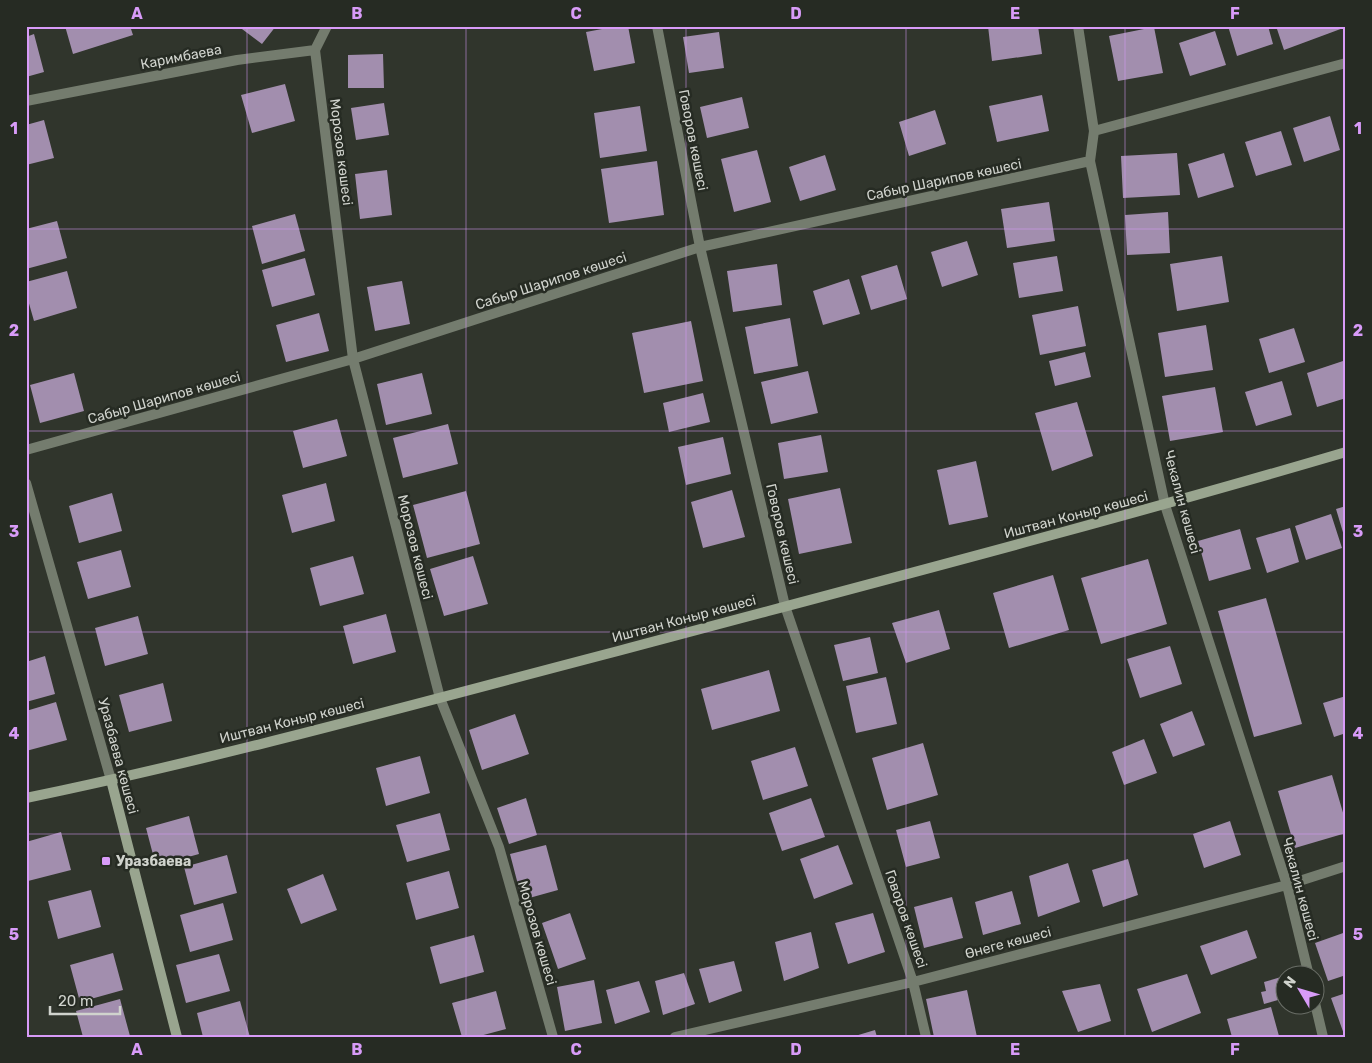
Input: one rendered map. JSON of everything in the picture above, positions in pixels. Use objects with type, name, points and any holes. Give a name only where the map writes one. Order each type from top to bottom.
[{"type":"street","points":[[315,50],[327,26]]},
{"type":"street","name":"Говоров көшесі","points":[[657,26],[700,248],[786,606],[913,982],[926,1037]]},
{"type":"street","name":"Чекалин көшесі","points":[[1078,26],[1094,131],[1090,161],[1165,505],[1287,885],[1307,966]]},
{"type":"street","name":"Каримбаева","points":[[26,101],[237,60],[315,50]]},
{"type":"street","name":"Морозов көшесі","points":[[315,50],[353,359],[440,698],[499,847],[553,1037]]},
{"type":"street","points":[[1094,131],[1346,63]]},
{"type":"street","name":"Сабыр Шарипов көшесі","points":[[26,450],[353,359],[700,248],[1090,161]]},
{"type":"street","name":"Иштван Коныр көшесі","points":[[26,798],[112,780],[440,698],[1165,505],[1346,452]]},
{"type":"street","name":"Уразбаева көшесі","points":[[26,483],[112,780],[177,1037]]},
{"type":"street","name":"Өнеге көшесі","points":[[675,1037],[913,982],[1287,885],[1346,866]]},
{"type":"street","points":[[1318,1016],[1323,1037]]},
{"type":"building","points":[[65,26],[130,26],[133,35],[73,54]]},
{"type":"building","points":[[238,26],[276,26],[262,44]]},
{"type":"building","points":[[628,26],[635,63],[594,71],[586,32]]},
{"type":"building","points":[[988,26],[1038,26],[1042,54],[992,61]]},
{"type":"building","points":[[1228,26],[1268,26],[1273,44],[1237,56]]},
{"type":"building","points":[[1276,26],[1346,26],[1346,27],[1284,50]]},
{"type":"building","points":[[1154,27],[1163,73],[1118,81],[1109,36]]},
{"type":"building","points":[[1215,31],[1226,65],[1190,76],[1179,43]]},
{"type":"building","points":[[719,32],[724,68],[689,73],[683,37]]},
{"type":"building","points":[[34,34],[44,72],[26,77],[26,37]]},
{"type":"building","points":[[383,54],[384,88],[348,88],[348,55]]},
{"type":"building","points":[[285,84],[295,121],[252,133],[241,95]]},
{"type":"building","points":[[1042,95],[1049,131],[997,142],[989,106]]},
{"type":"building","points":[[742,97],[749,128],[707,138],[700,107]]},
{"type":"building","points":[[384,103],[389,135],[356,140],[351,108]]},
{"type":"building","points":[[640,106],[647,151],[600,158],[594,113]]},
{"type":"building","points":[[935,110],[946,144],[909,156],[899,122]]},
{"type":"building","points":[[1330,116],[1340,150],[1304,162],[1293,128]]},
{"type":"building","points":[[44,120],[54,158],[26,165],[26,125]]},
{"type":"building","points":[[1281,131],[1292,165],[1256,176],[1245,142]]},
{"type":"building","points":[[757,150],[771,202],[734,212],[721,159]]},
{"type":"building","points":[[1177,153],[1180,195],[1123,198],[1121,156]]},
{"type":"building","points":[[1224,153],[1234,187],[1198,198],[1188,164]]},
{"type":"building","points":[[825,155],[836,190],[800,201],[789,167]]},
{"type":"building","points":[[657,161],[664,215],[609,223],[601,169]]},
{"type":"building","points":[[387,170],[392,215],[360,219],[355,174]]},
{"type":"building","points":[[1049,202],[1055,241],[1007,248],[1001,209]]},
{"type":"building","points":[[1168,212],[1170,253],[1127,255],[1125,215]]},
{"type":"building","points":[[295,214],[305,251],[262,264],[252,226]]},
{"type":"building","points":[[57,221],[67,258],[26,269],[26,229]]},
{"type":"building","points":[[967,241],[978,275],[942,287],[931,252]]},
{"type":"building","points":[[1057,256],[1063,291],[1019,298],[1013,263]]},
{"type":"building","points":[[1222,256],[1229,302],[1177,311],[1170,264]]},
{"type":"building","points":[[305,258],[315,295],[272,307],[262,270]]},
{"type":"building","points":[[777,264],[782,305],[733,312],[727,271]]},
{"type":"building","points":[[897,265],[907,299],[871,310],[861,276]]},
{"type":"building","points":[[67,271],[77,308],[34,321],[26,293],[26,282]]},
{"type":"building","points":[[849,279],[860,314],[823,325],[813,291]]},
{"type":"building","points":[[402,281],[410,324],[375,331],[367,287]]},
{"type":"building","points":[[1078,306],[1086,346],[1040,355],[1032,315]]},
{"type":"building","points":[[319,313],[329,351],[286,362],[276,325]]},
{"type":"building","points":[[790,318],[798,366],[754,374],[745,327]]},
{"type":"building","points":[[691,321],[703,381],[644,393],[632,333]]},
{"type":"building","points":[[1206,325],[1213,370],[1165,377],[1158,333]]},
{"type":"building","points":[[1294,328],[1305,362],[1269,373],[1259,339]]},
{"type":"building","points":[[1085,352],[1091,377],[1055,386],[1049,361]]},
{"type":"building","points":[[1343,361],[1346,371],[1346,398],[1317,407],[1307,373]]},
{"type":"building","points":[[808,371],[818,413],[771,424],[761,382]]},
{"type":"building","points":[[74,373],[84,411],[40,423],[30,385]]},
{"type":"building","points":[[422,373],[432,414],[386,425],[377,384]]},
{"type":"building","points":[[1282,381],[1292,415],[1256,426],[1245,392]]},
{"type":"building","points":[[1215,387],[1223,432],[1170,441],[1162,396]]},
{"type":"building","points":[[703,393],[710,422],[669,432],[663,403]]},
{"type":"building","points":[[1077,402],[1093,456],[1052,471],[1035,413]]},
{"type":"building","points":[[337,419],[347,456],[303,468],[293,431]]},
{"type":"building","points":[[448,424],[458,464],[403,478],[393,438]]},
{"type":"building","points":[[821,435],[828,472],[784,479],[778,443]]},
{"type":"building","points":[[723,437],[731,474],[686,485],[678,447]]},
{"type":"building","points":[[976,461],[988,517],[949,525],[937,470]]},
{"type":"building","points":[[326,483],[335,521],[292,533],[282,495]]},
{"type":"building","points":[[840,488],[852,543],[799,554],[788,499]]},
{"type":"building","points":[[732,490],[745,537],[703,548],[691,502]]},
{"type":"building","points":[[466,491],[480,544],[427,558],[413,505]]},
{"type":"building","points":[[112,493],[122,531],[79,543],[69,506]]},
{"type":"building","points":[[1346,506],[1346,539],[1345,539],[1336,509]]},
{"type":"building","points":[[1331,514],[1342,548],[1306,560],[1295,526]]},
{"type":"building","points":[[1290,528],[1299,562],[1267,573],[1256,538]]},
{"type":"building","points":[[1240,529],[1251,569],[1209,581],[1198,541]]},
{"type":"building","points":[[121,550],[131,587],[88,599],[77,562]]},
{"type":"building","points":[[353,556],[364,594],[320,606],[310,568]]},
{"type":"building","points":[[473,556],[488,604],[444,616],[430,569]]},
{"type":"building","points":[[1148,559],[1167,624],[1101,644],[1081,578]]},
{"type":"building","points":[[1053,575],[1069,630],[1009,648],[993,593]]},
{"type":"building","points":[[1266,598],[1302,724],[1254,737],[1218,611]]},
{"type":"building","points":[[939,610],[950,649],[906,663],[892,623]]},
{"type":"building","points":[[386,614],[396,652],[353,664],[343,626]]},
{"type":"building","points":[[138,616],[148,654],[105,666],[95,628]]},
{"type":"building","points":[[870,637],[878,673],[843,681],[834,645]]},
{"type":"building","points":[[1170,646],[1182,684],[1140,698],[1127,659]]},
{"type":"building","points":[[45,656],[55,694],[26,702],[26,662]]},
{"type":"building","points":[[769,670],[780,711],[712,730],[701,689]]},
{"type":"building","points":[[886,677],[897,724],[856,733],[846,686]]},
{"type":"building","points":[[163,683],[172,721],[129,732],[119,695]]},
{"type":"building","points":[[1346,696],[1346,733],[1334,737],[1323,703]]},
{"type":"building","points":[[56,702],[67,740],[26,751],[26,711]]},
{"type":"building","points":[[1192,711],[1205,745],[1173,757],[1160,724]]},
{"type":"building","points":[[515,714],[529,754],[482,770],[469,730]]},
{"type":"building","points":[[1144,739],[1157,773],[1124,785],[1112,752]]},
{"type":"building","points":[[923,743],[938,795],[887,810],[872,758]]},
{"type":"building","points":[[795,747],[808,786],[763,800],[751,761]]},
{"type":"building","points":[[420,756],[430,793],[386,806],[376,768]]},
{"type":"building","points":[[1332,775],[1346,823],[1346,833],[1295,848],[1278,791]]},
{"type":"building","points":[[526,798],[537,835],[509,844],[497,808]]},
{"type":"building","points":[[811,798],[825,837],[782,851],[769,813]]},
{"type":"building","points":[[440,813],[450,850],[407,862],[396,825]]},
{"type":"building","points":[[189,816],[199,854],[156,866],[146,828]]},
{"type":"building","points":[[930,821],[940,858],[906,867],[896,830]]},
{"type":"building","points":[[1230,821],[1241,855],[1204,868],[1193,834]]},
{"type":"building","points":[[61,832],[71,870],[28,881],[26,842]]},
{"type":"building","points":[[546,845],[558,890],[522,900],[510,854]]},
{"type":"building","points":[[838,845],[853,884],[814,899],[800,859]]},
{"type":"building","points":[[227,855],[237,893],[194,905],[184,867]]},
{"type":"building","points":[[1128,859],[1138,895],[1103,907],[1092,870]]},
{"type":"building","points":[[1068,863],[1080,902],[1038,917],[1029,876]]},
{"type":"building","points":[[449,871],[459,908],[416,920],[406,883]]},
{"type":"building","points":[[323,874],[337,910],[301,924],[287,889]]},
{"type":"building","points":[[91,890],[101,927],[58,939],[48,901]]},
{"type":"building","points":[[1012,891],[1021,924],[983,935],[975,902]]},
{"type":"building","points":[[952,897],[963,938],[924,948],[914,907]]},
{"type":"building","points":[[223,903],[233,940],[190,952],[180,915]]},
{"type":"building","points":[[570,913],[586,959],[558,969],[542,923]]},
{"type":"building","points":[[873,913],[885,952],[848,964],[835,923]]},
{"type":"building","points":[[1247,930],[1257,958],[1211,975],[1200,946]]},
{"type":"building","points":[[811,932],[819,968],[784,981],[775,942]]},
{"type":"building","points":[[1346,932],[1346,975],[1328,981],[1315,943]]},
{"type":"building","points":[[474,935],[484,972],[440,984],[430,947]]},
{"type":"building","points":[[113,953],[123,990],[80,1002],[70,965]]},
{"type":"building","points":[[219,954],[230,991],[186,1003],[176,965]]},
{"type":"building","points":[[734,961],[742,991],[709,1003],[699,969]]},
{"type":"building","points":[[684,973],[695,1004],[663,1015],[655,981]]},
{"type":"building","points":[[1187,974],[1201,1013],[1152,1032],[1137,989]]},
{"type":"building","points":[[1274,979],[1274,1001],[1264,1004],[1261,992],[1266,991],[1264,982]]},
{"type":"building","points":[[594,980],[602,1023],[565,1031],[557,987]]},
{"type":"building","points":[[639,981],[650,1012],[615,1024],[606,990]]},
{"type":"building","points":[[1100,984],[1111,1021],[1078,1032],[1062,991]]},
{"type":"building","points":[[967,990],[977,1037],[934,1037],[926,999]]},
{"type":"building","points":[[496,991],[506,1029],[476,1037],[462,1037],[452,1003]]},
{"type":"building","points":[[1346,993],[1346,1037],[1345,1037],[1331,998]]},
{"type":"building","points":[[120,999],[130,1036],[83,1037],[76,1011]]},
{"type":"building","points":[[240,1001],[250,1037],[203,1037],[197,1013]]},
{"type":"building","points":[[1271,1007],[1279,1036],[1232,1037],[1227,1019]]},
{"type":"building","points":[[875,1030],[877,1037],[855,1037],[855,1036]]},
{"type":"place","name":"Уразбаева","points":[[106,861]]}]
